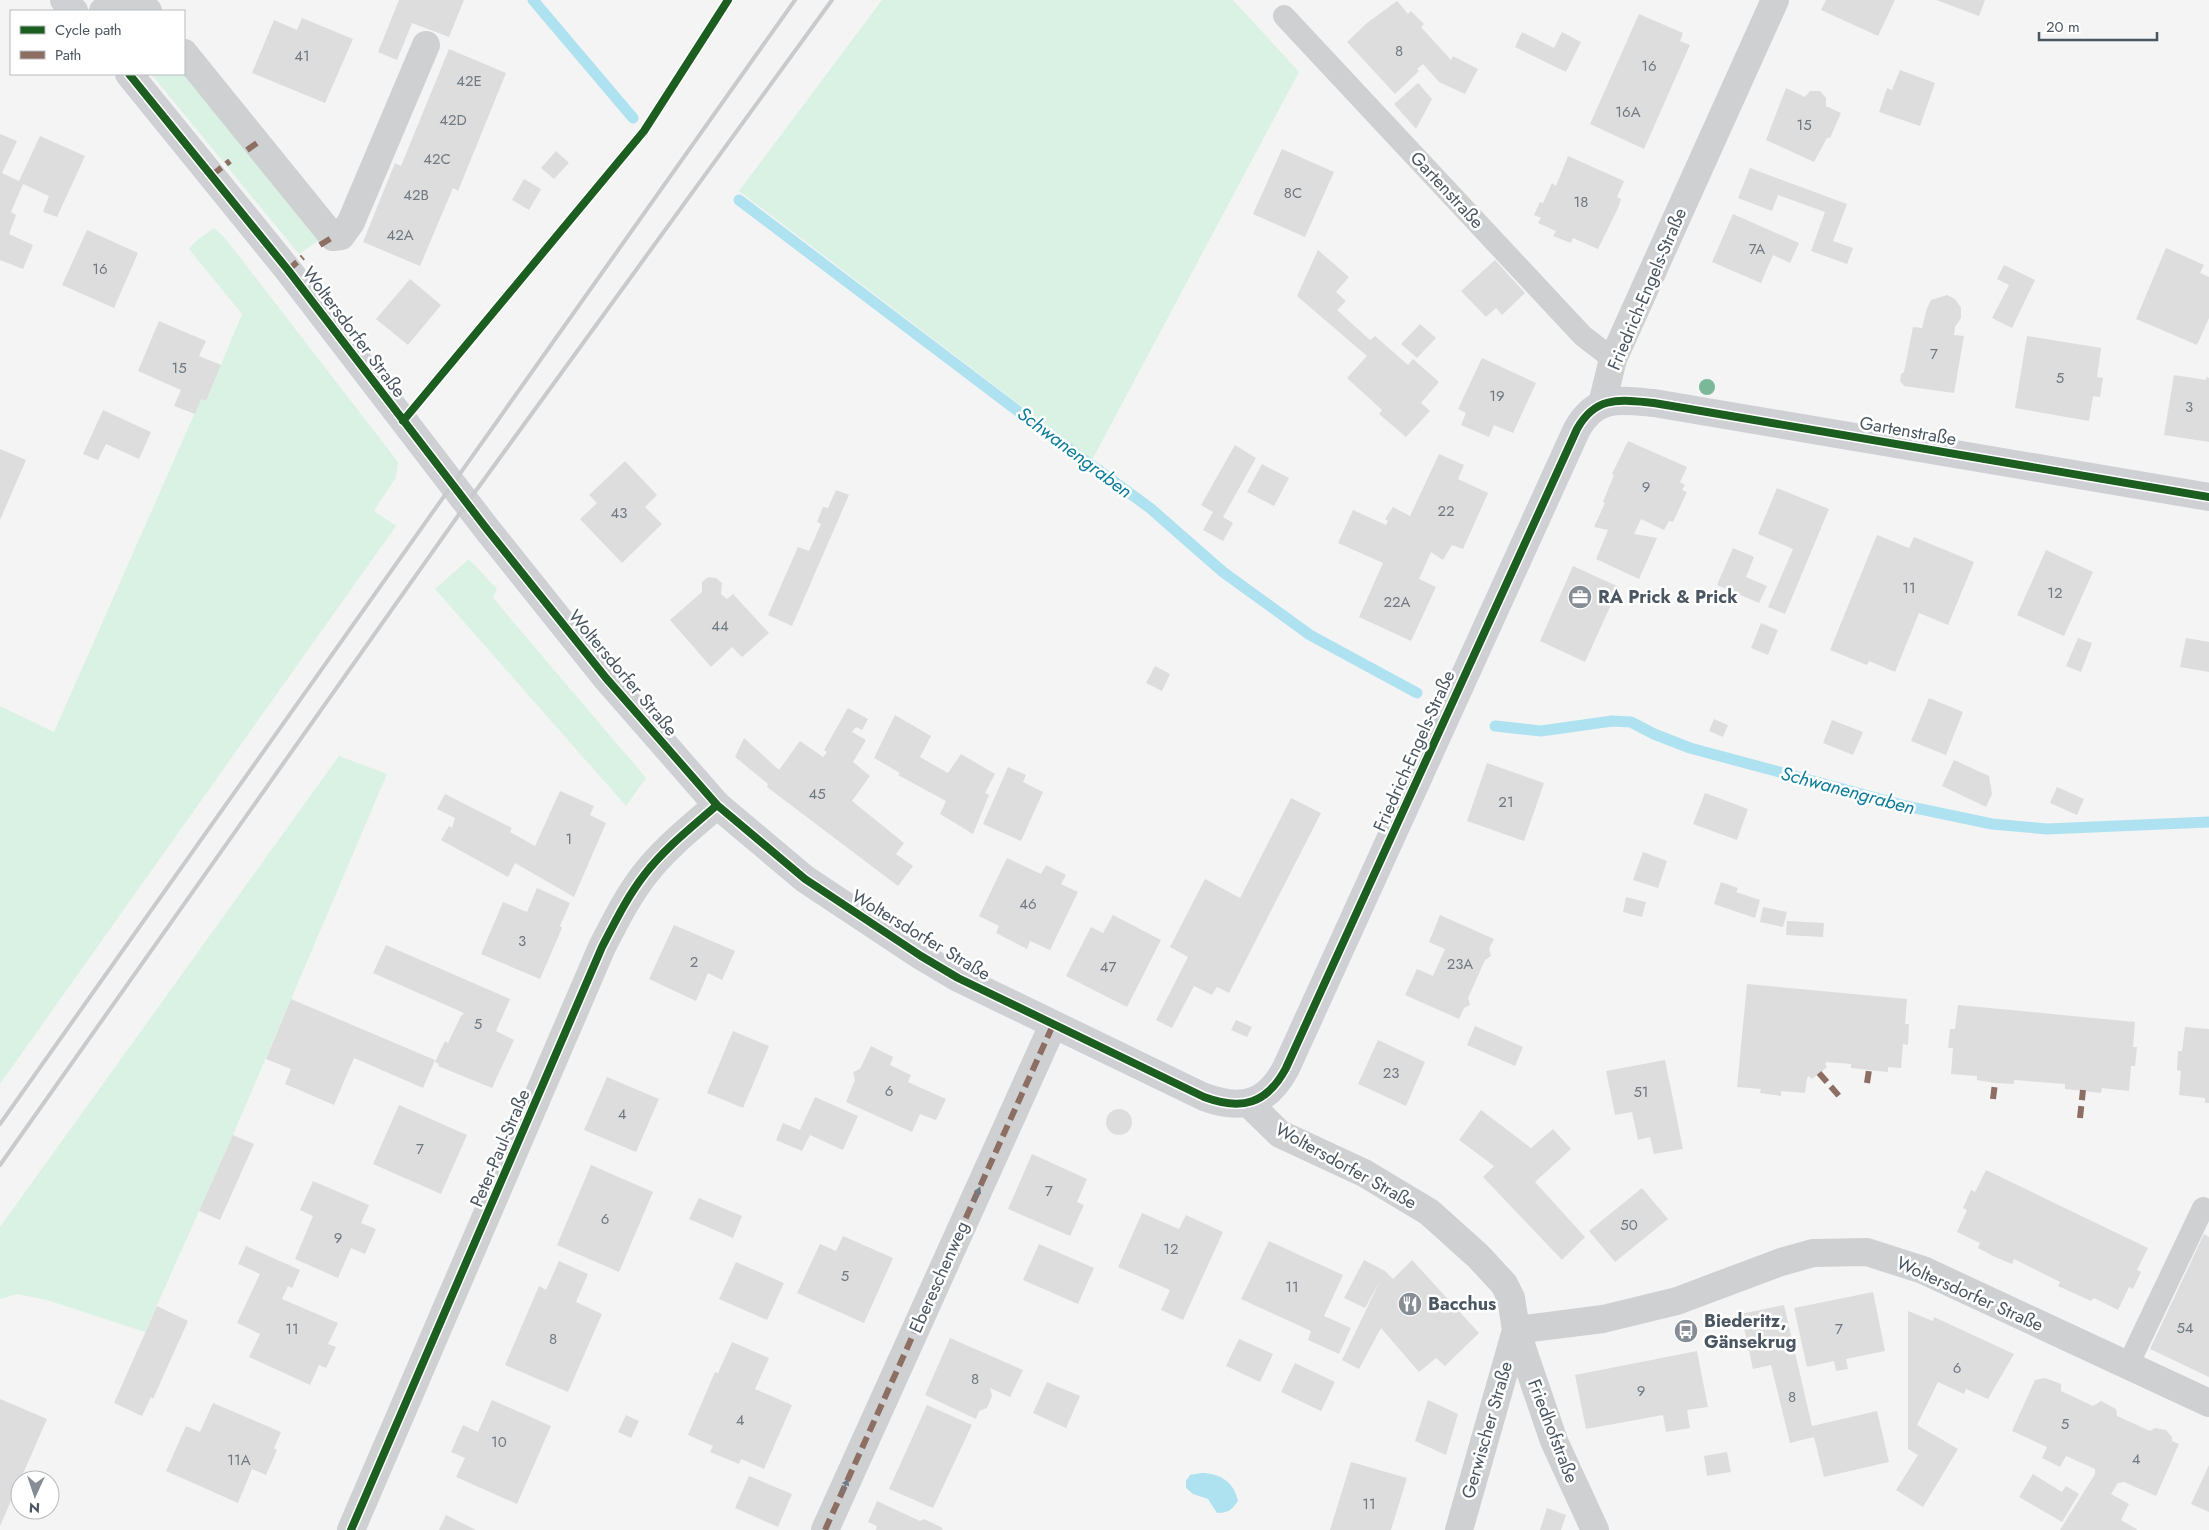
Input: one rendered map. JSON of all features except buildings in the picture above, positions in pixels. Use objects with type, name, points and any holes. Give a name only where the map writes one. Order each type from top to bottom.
[{"type":"street","points":[[64,0],[73,10]]},
{"type":"street","points":[[104,10],[117,0]]},
{"type":"street","points":[[132,0],[147,10]]},
{"type":"street","name":"Friedrich-Engels-Straße","points":[[1248,1103],[1267,1095],[1275,1087],[1286,1068],[1577,429],[1588,413],[1602,404],[1613,359],[1775,0]]},
{"type":"street","points":[[185,55],[333,237],[342,236],[351,222],[426,45]]},
{"type":"street","name":"Woltersdorfer Straße","points":[[130,75],[288,270],[486,528],[606,678],[717,805],[805,879],[883,933],[958,978],[1204,1097],[1226,1104],[1248,1103],[1280,1134],[1364,1173],[1428,1212],[1478,1256],[1504,1284],[1510,1298],[1516,1330],[1603,1319],[1677,1301],[1781,1262],[1813,1253],[1867,1252],[1923,1270],[2209,1403]]},
{"type":"street","name":"Gartenstraße","points":[[1602,404],[1615,401],[1654,403],[2209,497]]},
{"type":"street","name":"Peter-Paul-Straße","points":[[351,1530],[602,947],[630,895],[645,874],[664,853],[717,805]]},
{"type":"street","name":"Ebereschenweg","points":[[825,1530],[1053,1025]]},
{"type":"street","name":"Gerwischer Straße","points":[[1459,1530],[1516,1330]]},
{"type":"street","name":"Friedhofstraße","points":[[1516,1330],[1554,1441],[1595,1530]]},
{"type":"lane","name":"Gartenstraße","points":[[1284,16],[1583,336],[1613,359]]},
{"type":"lane","points":[[2128,1365],[2203,1208]]},
{"type":"green space","points":[[882,0],[1233,0],[1299,72],[1092,460],[739,191]]},
{"type":"green space","points":[[185,73],[318,241],[299,254],[152,75],[185,75]]},
{"type":"green space","points":[[214,228],[225,238],[398,462],[396,477],[374,511],[396,526],[0,1084],[0,706],[54,732],[201,399],[206,401],[242,314],[189,249],[196,241]]},
{"type":"green space","points":[[469,559],[497,589],[493,598],[646,778],[626,806],[435,589]]},
{"type":"green space","points":[[339,756],[387,774],[233,1135],[145,1332],[47,1300],[17,1294],[0,1299],[0,1227]]},
{"type":"water","points":[[1201,1473],[1220,1477],[1230,1484],[1238,1501],[1232,1509],[1227,1512],[1217,1513],[1208,1499],[1193,1494],[1186,1488],[1186,1481],[1190,1475]]},
{"type":"waterway","name":"Schwanengraben","points":[[533,0],[633,118]]},
{"type":"waterway","name":"Schwanengraben","points":[[739,200],[1043,430],[1150,508],[1223,572],[1310,635],[1417,693]]},
{"type":"waterway","name":"Schwanengraben","points":[[1495,726],[1541,731],[1612,721],[1631,722],[1654,734],[1690,748],[1906,806],[1992,824],[2047,829],[2209,822]]},
{"type":"railway","points":[[0,1124],[795,0]]},
{"type":"railway","points":[[0,1165],[467,503],[832,0]]},
{"type":"marked path","points":[[247,150],[257,143]]},
{"type":"marked path","points":[[212,175],[230,161]]},
{"type":"marked path","points":[[320,245],[333,237]]},
{"type":"marked path","points":[[288,270],[303,257]]},
{"type":"marked path","points":[[825,1530],[1053,1025]]},
{"type":"marked path","points":[[1867,1083],[1869,1070]]},
{"type":"marked path","points":[[1819,1073],[1839,1096]]},
{"type":"marked path","points":[[1993,1099],[1995,1083]]},
{"type":"marked path","points":[[2080,1118],[2083,1090]]},
{"type":"cycle path","points":[[403,421],[644,131],[728,0]]},
{"type":"cycle path","points":[[130,75],[288,270],[486,528],[606,678],[717,805],[805,879],[921,956],[958,978],[1204,1097],[1218,1101],[1242,1103],[1262,1097],[1271,1090],[1286,1068],[1577,429],[1592,410],[1610,402],[1654,403],[2209,497]]},
{"type":"cycle path","points":[[351,1530],[602,947],[627,901],[653,864],[717,805]]},
{"type":"place","name":"RA Prick & Prick","points":[[1580,597]]},
{"type":"place","name":"Bacchus","points":[[1410,1304]]},
{"type":"place","name":"Biederitz, Gänsekrug","points":[[1686,1331]]}]
